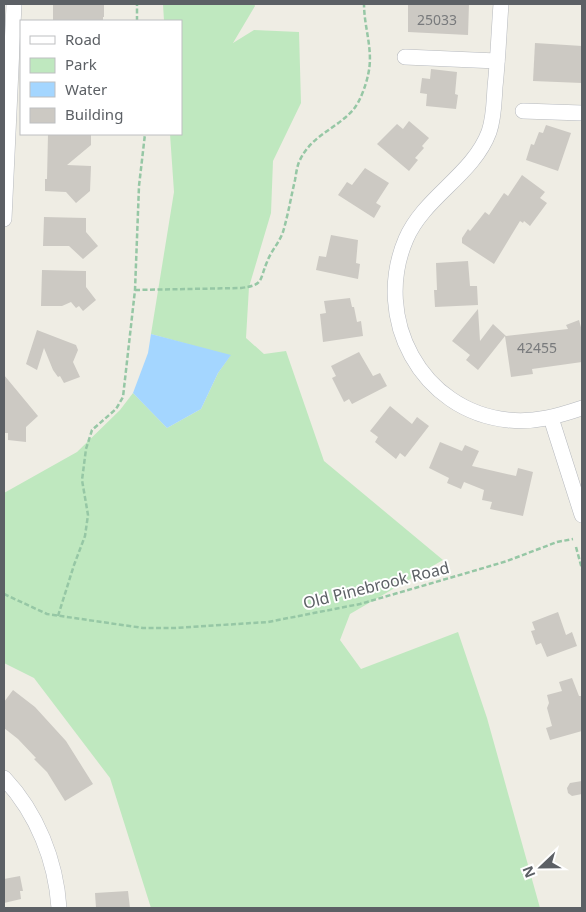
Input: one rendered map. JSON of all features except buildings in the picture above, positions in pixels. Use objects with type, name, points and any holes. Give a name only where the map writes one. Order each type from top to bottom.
[{"type":"street","points":[[4,219],[14,4]]},
{"type":"street","points":[[501,4],[493,114],[488,132],[466,168],[428,206],[406,238],[397,268],[394,300],[400,330],[418,368],[447,397],[467,409],[502,419],[531,421],[550,418],[582,408]]},
{"type":"street","points":[[404,58],[497,61]]},
{"type":"street","points":[[523,111],[582,113]]},
{"type":"street","points":[[550,418],[582,516]]},
{"type":"street","points":[[4,778],[18,795],[42,837],[52,867],[59,908]]},
{"type":"path","points":[[137,4],[137,20]]},
{"type":"path","points":[[135,290],[240,288],[252,287],[261,280],[267,261],[278,244],[283,231],[298,162],[320,135],[354,109],[368,76],[370,56],[364,18],[364,4]]},
{"type":"path","points":[[58,616],[85,536],[88,515],[82,480],[86,450],[92,430],[116,409],[123,397],[135,290],[139,186],[145,135]]},
{"type":"path","name":"Old Pinebrook Road","points":[[4,594],[46,614],[143,628],[184,628],[268,622],[360,604],[507,561],[557,542],[573,539]]},
{"type":"path","points":[[576,547],[582,569]]},
{"type":"green space","points":[[163,4],[254,4],[255,6],[233,43],[254,30],[299,32],[301,103],[273,161],[271,213],[249,287],[246,338],[264,354],[286,351],[324,461],[443,560],[350,614],[340,640],[361,669],[458,632],[487,718],[540,908],[151,908],[110,778],[34,678],[4,663],[4,493],[77,452],[120,410],[133,393],[167,428],[201,409],[218,373],[230,356],[151,334],[174,192],[170,135],[182,135],[182,20],[164,20]]},
{"type":"water","points":[[151,334],[231,355],[218,373],[201,409],[167,428],[133,393],[148,353]]}]
